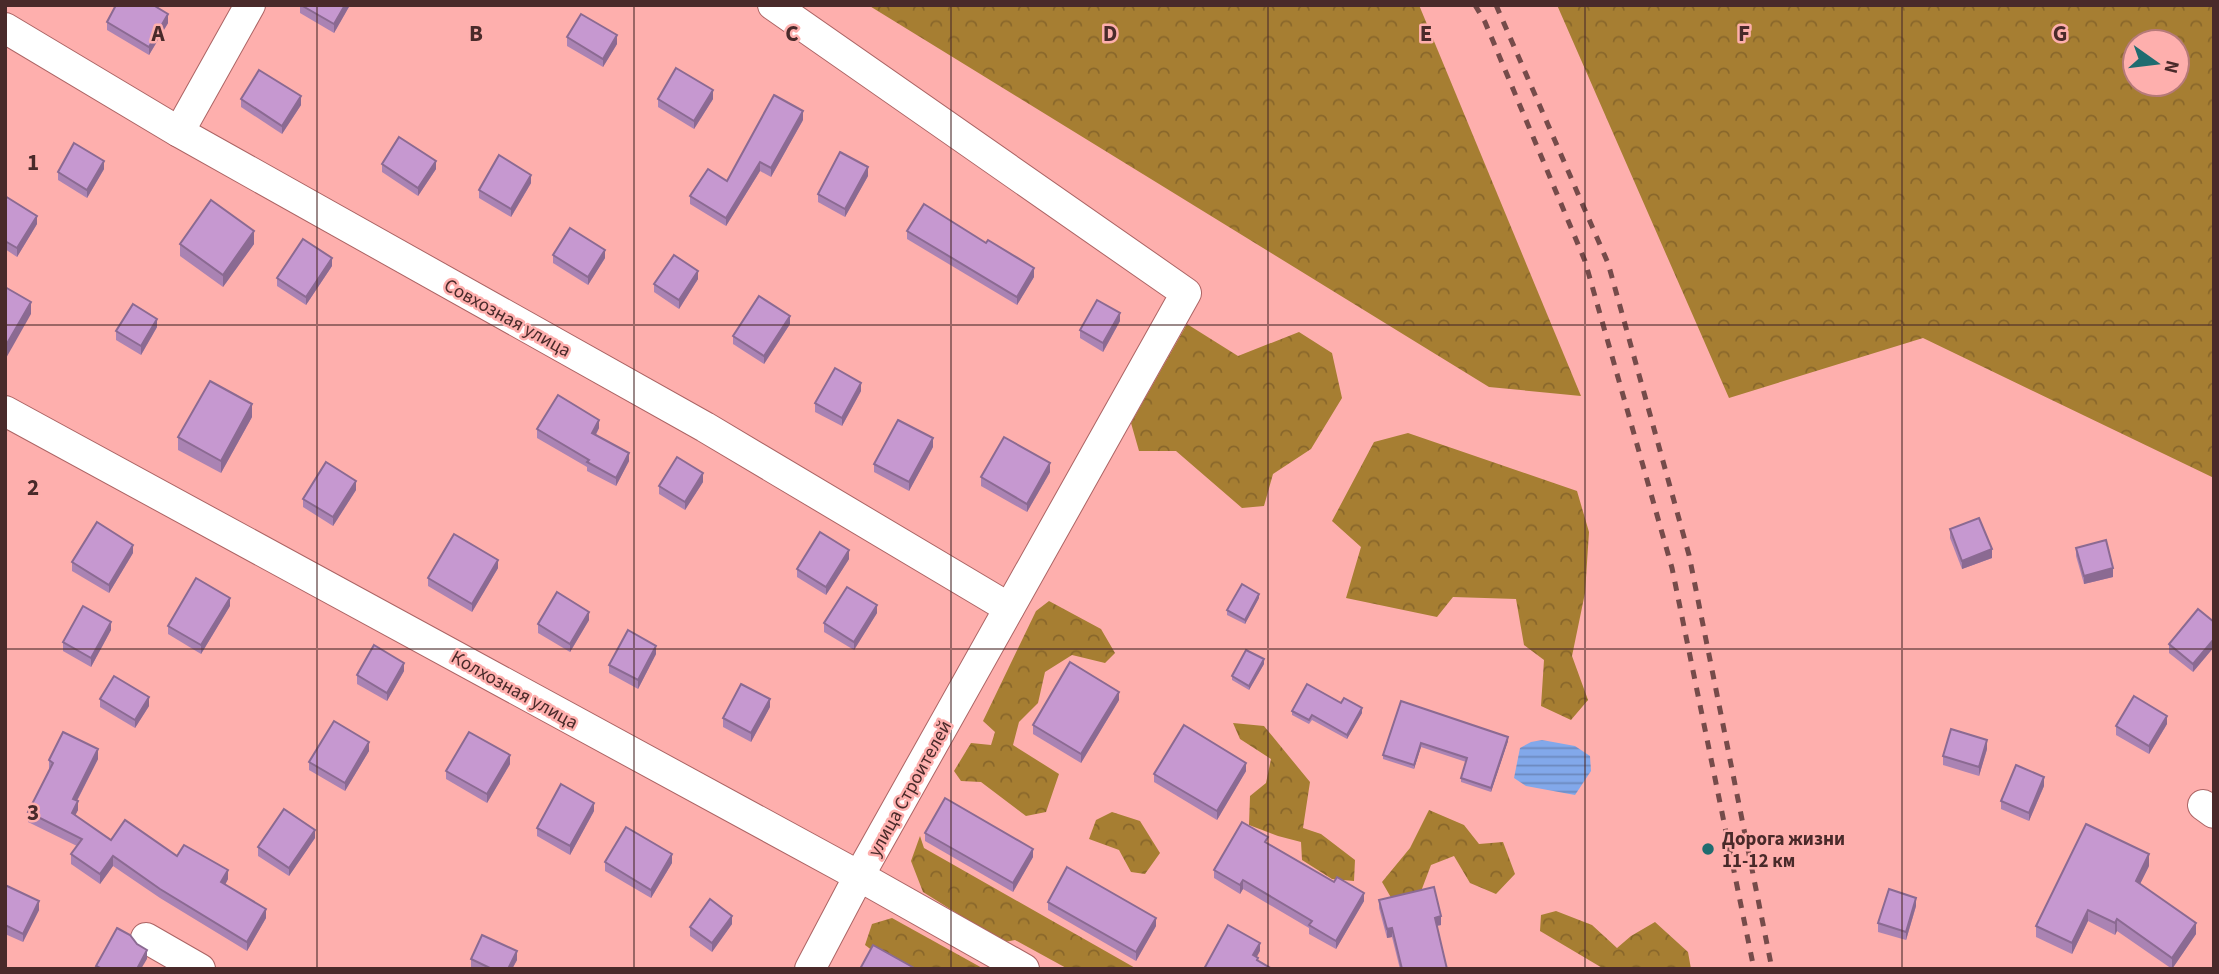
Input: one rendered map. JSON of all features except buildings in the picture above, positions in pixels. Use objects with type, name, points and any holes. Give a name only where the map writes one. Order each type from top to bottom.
[{"type":"street","points":[[178,132],[250,5]]},
{"type":"street","name":"улица Строителей","points":[[773,5],[1186,293],[859,876],[810,969]]},
{"type":"street","name":"Совхозная улица","points":[[5,28],[178,132],[705,427],[1009,608]]},
{"type":"street","name":"Колхозная улица","points":[[9,422],[859,876],[1024,969]]},
{"type":"street","points":[[146,938],[200,969]]},
{"type":"green space","points":[[868,5],[1419,5],[1581,396],[1489,387]]},
{"type":"green space","points":[[1557,5],[2214,5],[2214,478],[1923,338],[1729,398]]},
{"type":"green space","points":[[1187,324],[1238,356],[1299,332],[1332,353],[1342,398],[1311,449],[1273,474],[1264,506],[1242,508],[1176,451],[1139,451],[1131,423]]},
{"type":"green space","points":[[1408,433],[1577,491],[1589,532],[1585,593],[1572,656],[1588,700],[1571,720],[1541,706],[1544,660],[1524,645],[1516,599],[1453,597],[1437,617],[1346,598],[1361,547],[1332,521],[1374,442]]},
{"type":"green space","points":[[1049,601],[1101,629],[1115,653],[1105,663],[1072,655],[1045,672],[1038,703],[1019,722],[1013,745],[1059,774],[1046,812],[1026,816],[981,782],[961,781],[954,771],[971,743],[991,745],[995,732],[983,721],[1036,611]]},
{"type":"green space","points":[[1233,723],[1264,726],[1310,782],[1303,828],[1321,834],[1355,860],[1354,881],[1332,879],[1302,860],[1301,842],[1249,825],[1250,796],[1266,783],[1271,759],[1240,739]]},
{"type":"green space","points":[[1429,810],[1464,825],[1479,844],[1503,842],[1515,874],[1496,894],[1470,883],[1454,856],[1431,865],[1420,894],[1393,901],[1382,882],[1410,848]]},
{"type":"green space","points":[[1112,812],[1140,821],[1160,853],[1145,874],[1131,872],[1119,850],[1089,839],[1096,820]]},
{"type":"green space","points":[[920,836],[924,848],[1137,969],[1068,969],[1015,940],[995,944],[974,924],[923,892],[911,861]]},
{"type":"green space","points":[[1556,911],[1592,925],[1617,948],[1655,922],[1688,952],[1691,969],[1604,969],[1540,931],[1541,915]]},
{"type":"green space","points":[[892,918],[984,969],[909,969],[877,954],[865,945],[872,924]]},
{"type":"water","points":[[1542,740],[1575,746],[1590,756],[1591,771],[1575,795],[1526,786],[1514,778],[1520,748]]},
{"type":"railway","points":[[1475,5],[1485,22],[1585,261],[1672,568],[1754,969]]},
{"type":"railway","points":[[1496,5],[1608,263],[1689,555],[1772,969]]},
{"type":"place","name":"Дорога жизни 11-12 км","points":[[1708,849]]}]
